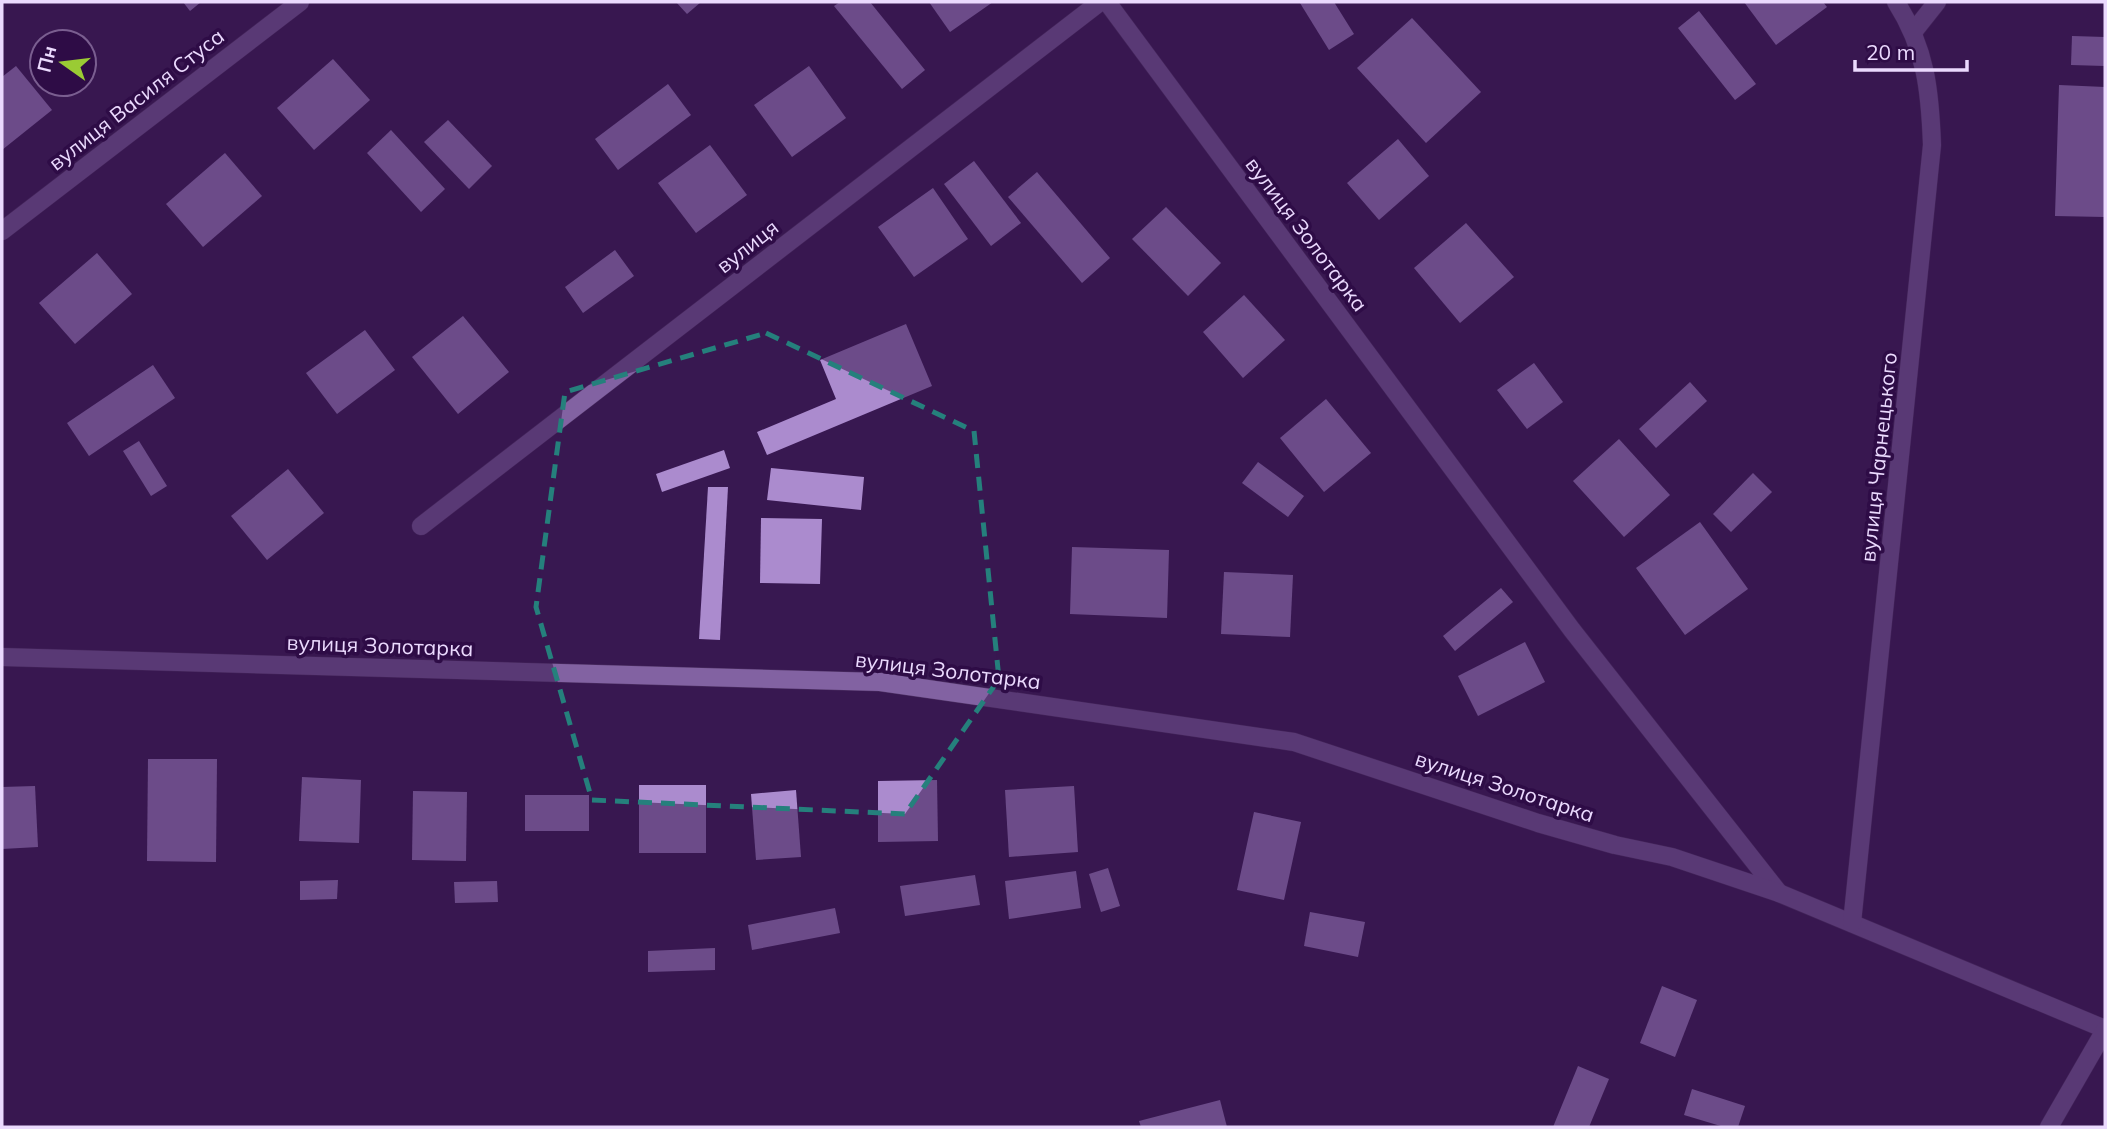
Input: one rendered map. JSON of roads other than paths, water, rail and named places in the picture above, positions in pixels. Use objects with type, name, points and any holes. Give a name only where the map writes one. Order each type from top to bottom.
[{"type":"street","name":"вулиця Василя Стуса","points":[[2,231],[300,2]]},
{"type":"street","name":"вулиця","points":[[421,526],[1100,2]]},
{"type":"street","name":"вулиця Золотарка","points":[[1107,2],[1579,639],[1779,892]]},
{"type":"street","name":"вулиця Чарнецького","points":[[1852,923],[1931,170],[1928,86],[1914,31],[1896,2]]},
{"type":"street","points":[[1914,31],[1937,2]]},
{"type":"street","name":"вулиця Золотарка","points":[[2,657],[880,681],[1294,741],[1538,823],[1615,845],[1672,857],[1779,892],[2105,1030]]},
{"type":"street","points":[[2049,1127],[2105,1030]]}]
